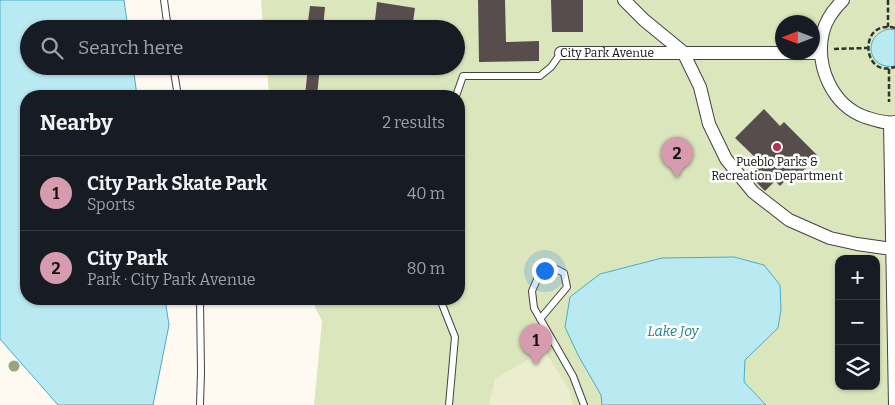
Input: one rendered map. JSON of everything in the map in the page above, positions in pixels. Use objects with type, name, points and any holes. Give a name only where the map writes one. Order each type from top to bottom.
[{"type":"street","points":[[624,0],[644,20],[683,52],[700,87],[709,124],[724,155],[753,192],[789,220],[830,238],[892,249]]},
{"type":"street","points":[[842,0],[827,20],[822,33],[826,51],[820,60],[830,88],[846,106],[857,114],[877,121],[892,122],[895,405]]},
{"type":"street","name":"City Park Avenue","points":[[561,52],[826,51]]},
{"type":"lane","points":[[164,0],[167,20]]},
{"type":"lane","name":"City Park Avenue","points":[[458,90],[463,76],[540,76],[551,67],[561,52]]},
{"type":"lane","points":[[175,75],[177,90]]},
{"type":"lane","points":[[540,319],[567,287],[564,273],[554,268],[539,275],[532,291],[534,308],[540,319],[573,376],[584,405]]},
{"type":"lane","points":[[200,305],[200,405]]},
{"type":"lane","points":[[442,305],[455,337],[449,405]]},
{"type":"path","points":[[888,0],[888,27]]},
{"type":"path","points":[[895,28],[888,27],[878,30],[871,35],[867,48],[875,64],[882,68],[895,68]]},
{"type":"path","points":[[826,51],[867,48]]},
{"type":"path","points":[[888,69],[889,102]]},
{"type":"green space","points":[[261,0],[895,0],[895,30],[882,31],[878,34],[872,43],[872,49],[876,61],[895,66],[895,405],[314,405],[322,321],[314,305],[465,305],[465,90],[269,90],[268,75],[465,75],[465,20],[262,20]]},
{"type":"green space","points":[[544,350],[569,389],[573,405],[489,405],[495,379]]},
{"type":"water","points":[[0,0],[124,0],[127,20],[20,20],[20,75],[134,75],[136,90],[20,90],[20,305],[166,305],[169,325],[153,405],[58,405],[0,339]]},
{"type":"water","points":[[889,29],[895,30],[895,66],[886,66],[879,63],[871,52],[874,38]]},
{"type":"water","name":"Lake Joy","points":[[734,257],[764,265],[780,285],[781,309],[778,328],[745,360],[744,382],[766,405],[602,405],[601,395],[578,355],[565,327],[570,297],[600,274],[662,258]]},
{"type":"building","points":[[478,0],[505,0],[506,42],[539,41],[539,61],[479,62]]},
{"type":"building","points":[[551,0],[583,0],[583,32],[552,32]]},
{"type":"building","points":[[377,2],[415,8],[413,20],[375,20]]},
{"type":"building","points":[[310,6],[325,7],[324,20],[308,20]]},
{"type":"building","points":[[307,75],[319,75],[318,90],[306,90]]},
{"type":"building","name":"Pueblo Parks & Recreation Department","points":[[764,109],[780,126],[784,122],[818,156],[799,175],[795,170],[780,186],[775,181],[765,191],[750,176],[762,164],[735,138]]},
{"type":"place","name":"Pueblo Parks & Recreation Department","points":[[777,147]]},
{"type":"place","name":"City Park","points":[[677,178]]},
{"type":"place","name":"City Park Skate Park","points":[[536,365]]}]
